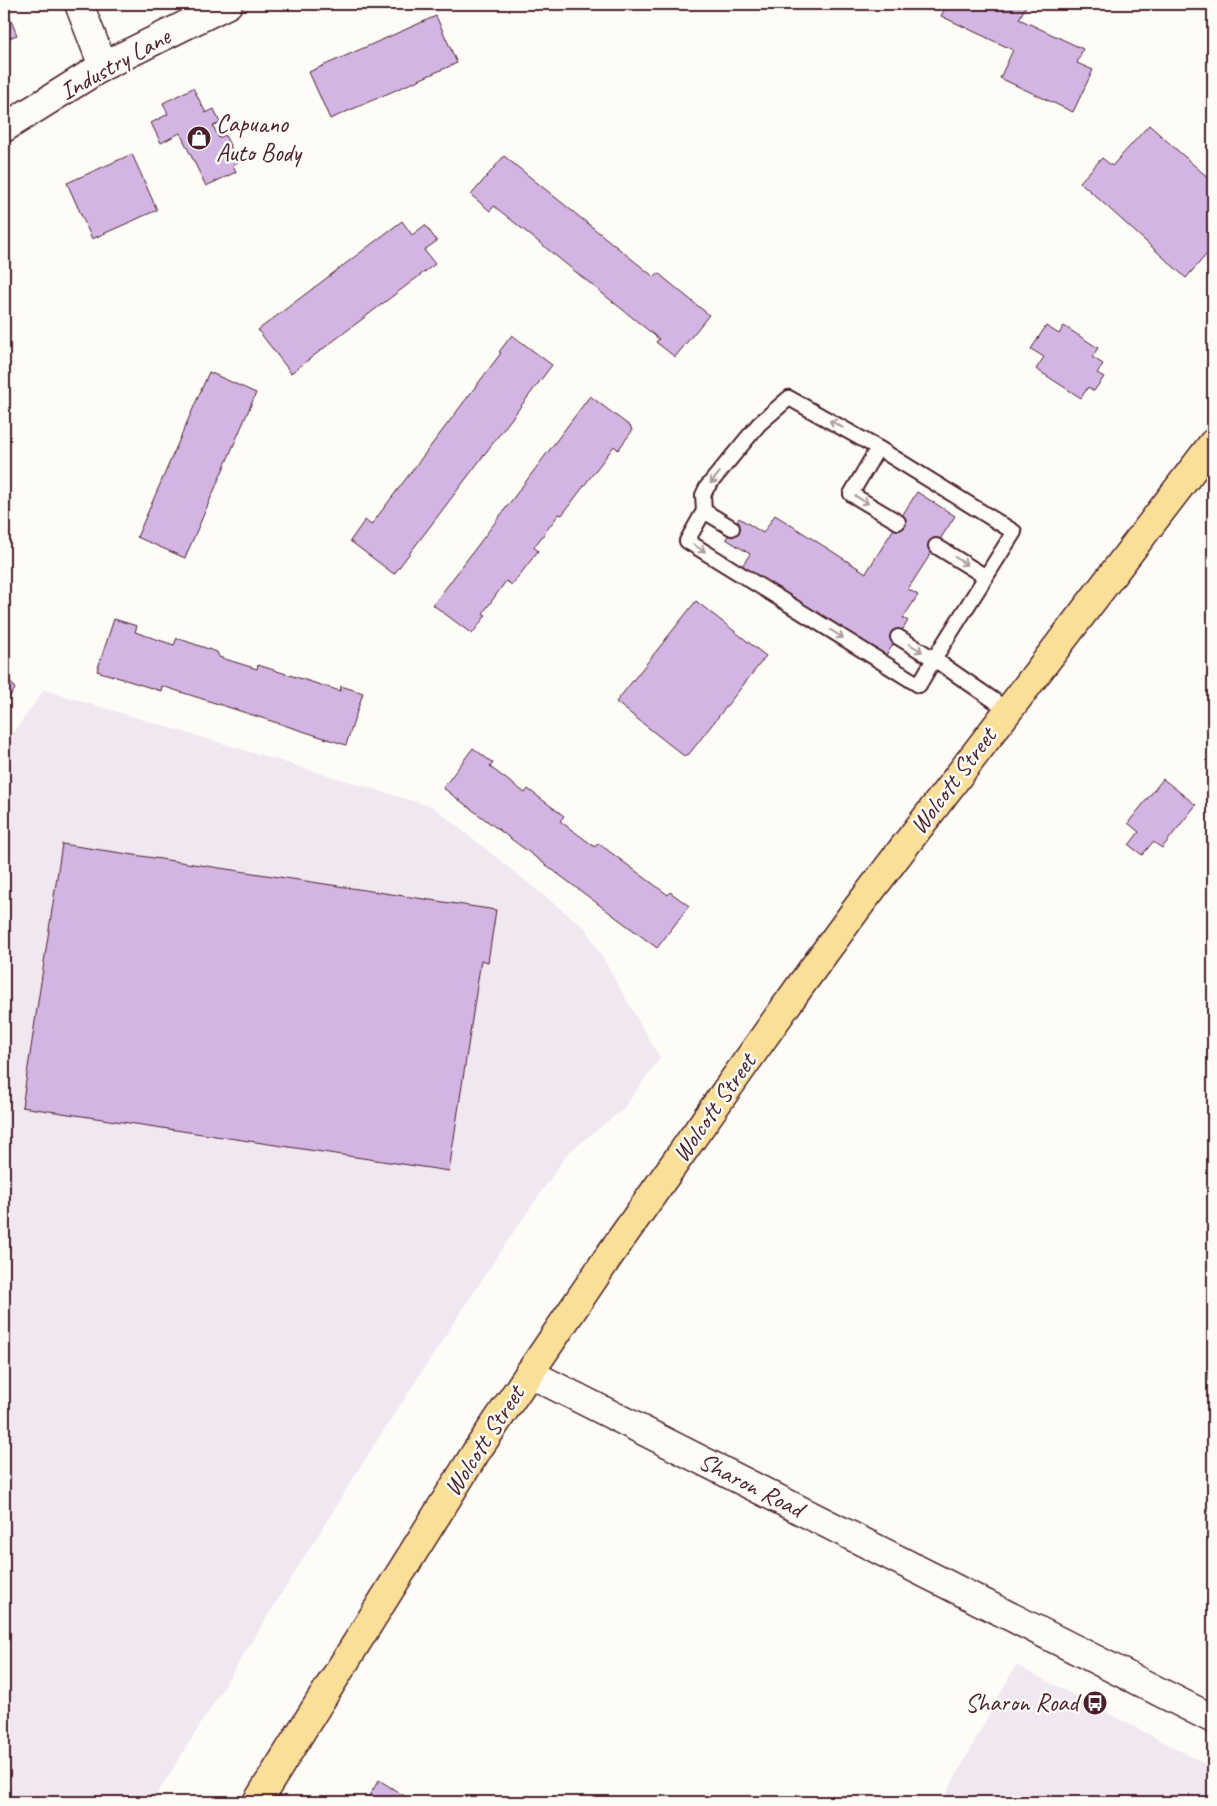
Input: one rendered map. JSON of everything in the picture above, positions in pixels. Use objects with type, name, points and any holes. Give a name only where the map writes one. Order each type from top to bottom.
[{"type":"main road","name":"Wolcott Street","points":[[257,1802],[476,1452],[611,1253],[798,989],[1008,710],[1213,443]]},
{"type":"street","points":[[79,4],[103,66]]},
{"type":"street","name":"Industry Lane","points":[[4,128],[103,66],[228,4]]},
{"type":"street","name":"Sharon Road","points":[[529,1373],[1213,1719]]},
{"type":"lane","points":[[789,398],[878,448],[1014,532],[919,685],[687,540],[704,511],[704,495],[707,488],[759,424],[789,398]]},
{"type":"lane","points":[[878,448],[851,494],[898,522]]},
{"type":"lane","points":[[704,511],[732,528]]},
{"type":"lane","points":[[936,546],[986,577]]},
{"type":"lane","points":[[898,637],[934,659],[1008,710]]},
{"type":"shaded area","points":[[44,690],[433,807],[586,929],[660,1058],[623,1109],[568,1153],[500,1252],[369,1453],[152,1802],[4,1802],[4,746]]},
{"type":"shaded area","points":[[1016,1665],[1213,1768],[1213,1802],[942,1802]]},
{"type":"building","points":[[4,4],[17,35],[4,40]]},
{"type":"building","points":[[947,4],[1021,4],[1026,6],[1019,19],[1083,49],[1077,63],[1093,70],[1073,112],[1000,78],[1013,50],[941,16]]},
{"type":"building","points":[[436,16],[457,63],[330,119],[309,72]]},
{"type":"building","points":[[193,88],[206,113],[214,109],[220,123],[213,126],[219,138],[225,135],[238,162],[233,165],[236,172],[206,186],[180,133],[161,143],[151,123],[168,114],[163,103]]},
{"type":"building","points":[[1149,125],[1213,182],[1213,247],[1186,278],[1080,182],[1102,158],[1112,166]]},
{"type":"building","points":[[132,154],[157,210],[92,239],[67,183]]},
{"type":"building","points":[[504,156],[654,277],[658,273],[709,315],[675,357],[656,342],[659,339],[494,206],[490,211],[471,195]]},
{"type":"building","points":[[402,221],[412,235],[425,225],[437,241],[424,250],[435,264],[291,373],[258,330]]},
{"type":"building","points":[[1046,326],[1059,334],[1064,326],[1098,348],[1092,357],[1103,364],[1097,373],[1104,377],[1094,391],[1088,387],[1081,398],[1036,369],[1044,357],[1031,349]]},
{"type":"building","points":[[512,335],[552,365],[394,574],[350,541],[365,520],[371,525],[501,353],[499,352]]},
{"type":"building","points":[[209,372],[256,393],[185,558],[137,537]]},
{"type":"building","points":[[590,396],[631,427],[632,431],[618,450],[614,446],[562,515],[559,514],[534,547],[538,551],[512,585],[506,581],[483,613],[486,615],[472,634],[433,605]]},
{"type":"building","points":[[917,492],[955,516],[908,589],[918,595],[903,618],[908,621],[885,657],[742,566],[750,554],[726,539],[739,518],[763,533],[775,515],[866,573]]},
{"type":"building","points":[[696,601],[766,656],[689,754],[684,756],[616,702]]},
{"type":"building","points":[[114,619],[137,626],[135,632],[174,645],[177,638],[217,652],[219,657],[257,669],[258,665],[340,691],[341,686],[363,693],[346,745],[162,686],[161,691],[97,671]]},
{"type":"building","points":[[4,671],[15,689],[4,705]]},
{"type":"building","points":[[473,748],[493,763],[490,767],[525,793],[528,789],[564,816],[560,821],[595,847],[598,843],[668,895],[670,892],[689,906],[657,948],[443,788]]},
{"type":"building","points":[[1163,779],[1196,805],[1162,848],[1153,842],[1142,855],[1129,845],[1139,832],[1128,823]]},
{"type":"building","points":[[62,844],[496,910],[488,962],[481,960],[449,1171],[22,1107]]},
{"type":"building","points":[[379,1780],[409,1799],[407,1802],[365,1802]]},
{"type":"place","name":"Capuano Auto Body","points":[[199,138]]},
{"type":"place","name":"Sharon Road","points":[[1095,1703]]}]
